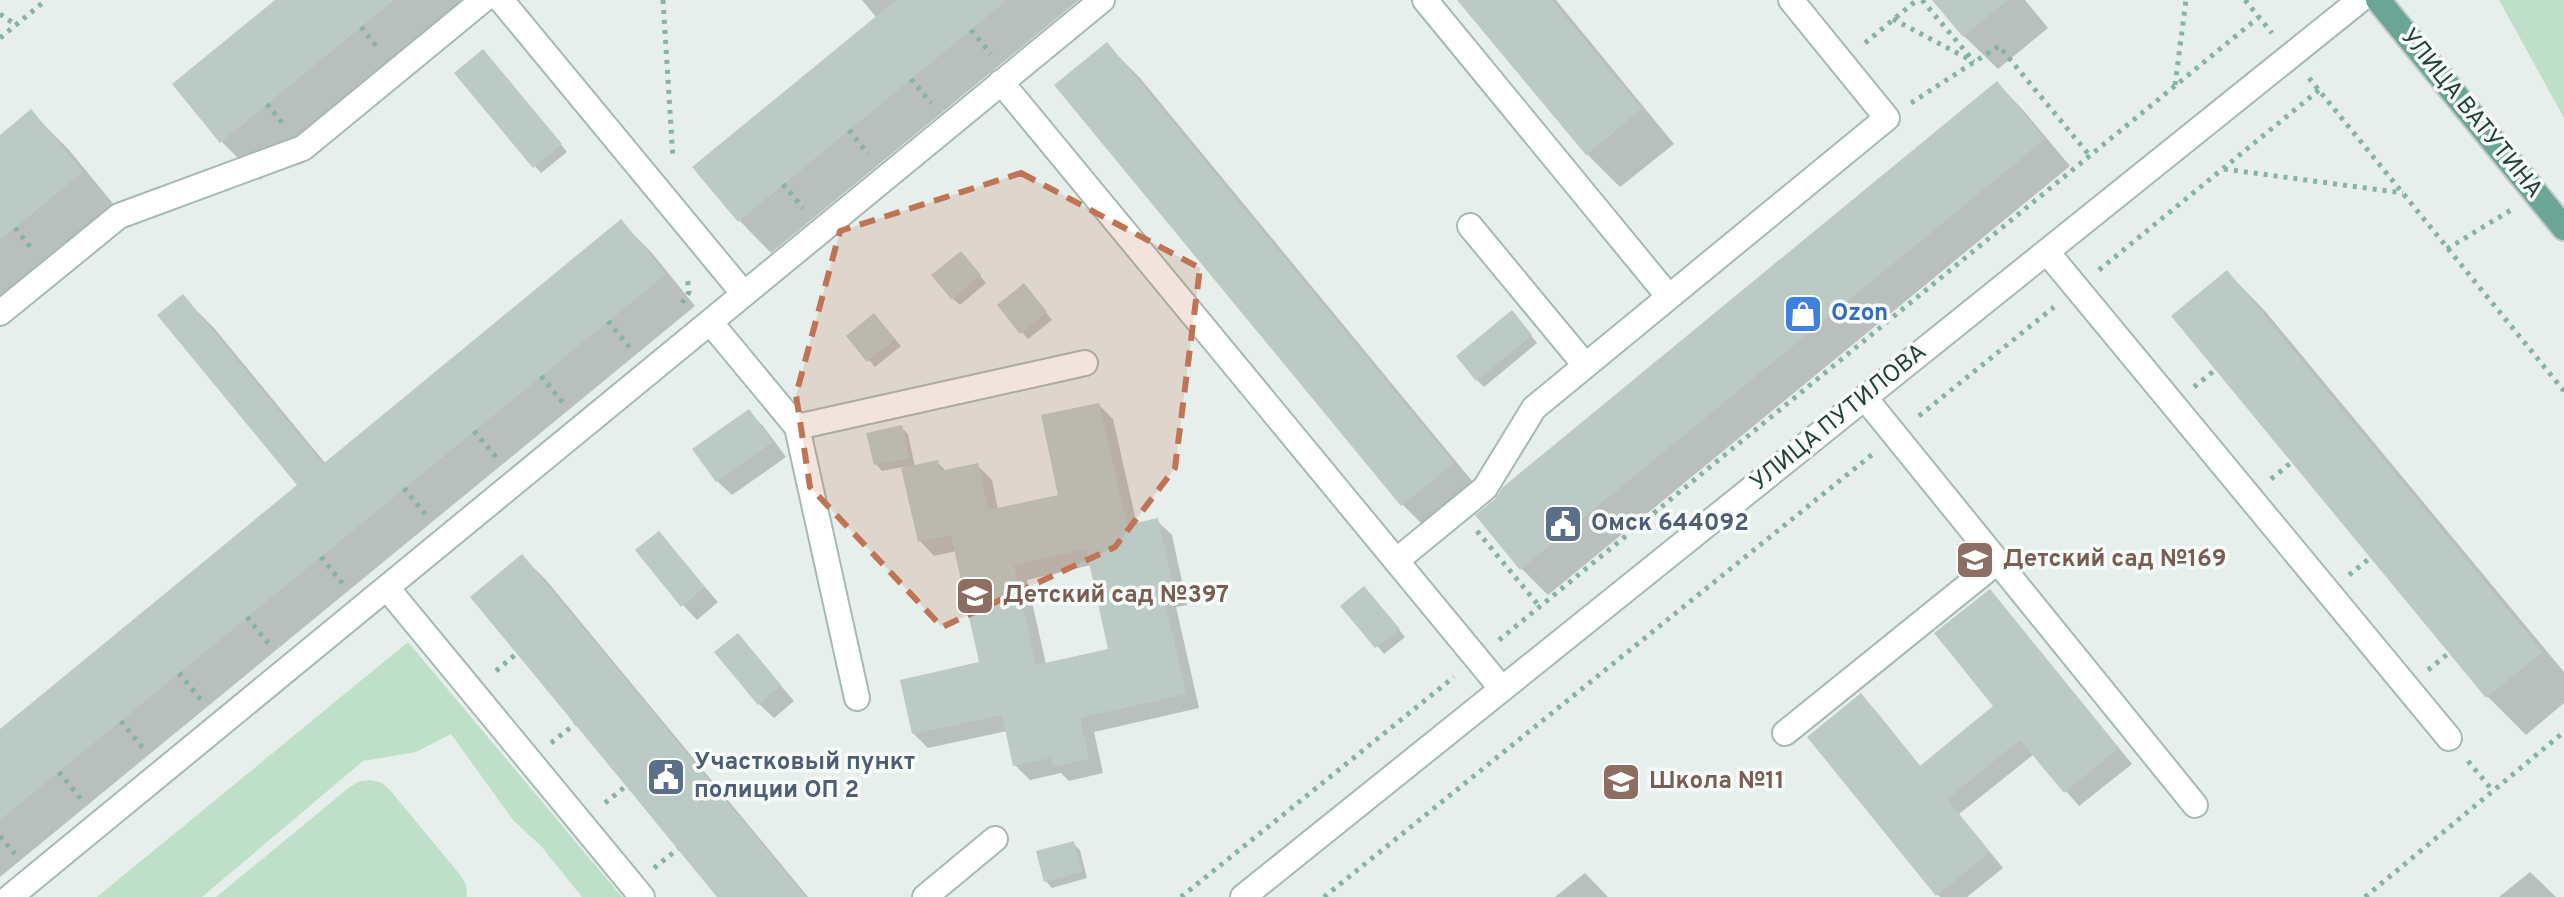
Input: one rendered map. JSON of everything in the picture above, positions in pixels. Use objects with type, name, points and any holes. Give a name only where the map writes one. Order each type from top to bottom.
[{"type":"main road","name":"УЛИЦА ВАТУТИНА","points":[[2378,0],[2564,228]]},
{"type":"street","points":[[0,313],[119,216],[303,148],[483,0]]},
{"type":"street","points":[[501,0],[744,294]]},
{"type":"street","points":[[10,897],[1102,0]]},
{"type":"street","points":[[1425,0],[1669,297]]},
{"type":"street","points":[[1396,561],[1485,488],[1534,408],[1887,118],[1791,0]]},
{"type":"street","name":"УЛИЦА ПУТИЛОВА","points":[[1243,897],[2360,0]]},
{"type":"street","points":[[1001,82],[1502,689]]},
{"type":"street","points":[[1470,226],[1585,365]]},
{"type":"street","points":[[2047,252],[2449,738]]},
{"type":"street","points":[[710,322],[797,427],[857,698]]},
{"type":"street","points":[[797,427],[1085,363]]},
{"type":"street","points":[[1865,398],[2195,805]]},
{"type":"street","points":[[1785,733],[1997,562]]},
{"type":"street","points":[[387,588],[642,897]]},
{"type":"street","points":[[939,893],[995,839]]},
{"type":"path","points":[[0,38],[46,0]]},
{"type":"path","points":[[663,0],[677,212]]},
{"type":"path","points":[[1842,62],[1920,0],[1974,62]]},
{"type":"path","points":[[2175,86],[2186,0]]},
{"type":"path","points":[[2245,0],[2564,391]]},
{"type":"path","points":[[0,14],[16,25]]},
{"type":"path","points":[[1181,897],[2259,17]]},
{"type":"path","points":[[1893,19],[1974,62]]},
{"type":"path","points":[[1887,118],[1999,46],[2090,156]]},
{"type":"path","points":[[1324,897],[2319,90]]},
{"type":"path","points":[[2223,169],[2403,193]]},
{"type":"path","points":[[2447,249],[2537,195]]},
{"type":"path","points":[[681,304],[689,292],[685,266]]},
{"type":"path","points":[[1459,509],[1540,607]]},
{"type":"path","points":[[2365,897],[2564,732]]},
{"type":"path","points":[[2449,738],[2493,791]]},
{"type":"highlighted area","points":[[1021,173],[1200,268],[1175,468],[1115,547],[942,627],[810,487],[796,395],[840,231]]},
{"type":"green space","points":[[2499,0],[2564,0],[2564,118]]},
{"type":"green space","points":[[408,642],[622,897],[582,897],[541,846],[513,820],[451,734],[416,752],[363,761],[202,897],[97,897]]},
{"type":"green space","points":[[371,780],[382,783],[390,790],[461,876],[467,897],[216,897],[351,786]]},
{"type":"building","points":[[275,0],[394,0],[220,143],[172,84]]},
{"type":"building","points":[[896,0],[1007,0],[738,222],[692,167]]},
{"type":"building","points":[[1457,0],[1552,0],[1642,109],[1586,155]]},
{"type":"building","points":[[1932,0],[2008,0],[1963,37]]},
{"type":"building","points":[[1107,42],[1454,463],[1401,506],[1054,85]]},
{"type":"building","points":[[483,49],[562,144],[533,168],[454,73]]},
{"type":"building","points":[[1997,81],[2045,139],[1520,570],[1475,515],[1495,499],[1503,487]]},
{"type":"building","points":[[31,109],[83,172],[0,240],[0,135]]},
{"type":"building","points":[[621,219],[666,274],[0,820],[0,729],[297,485],[157,315],[183,294],[323,464]]},
{"type":"building","points":[[961,251],[981,275],[952,300],[931,275]]},
{"type":"building","points":[[2227,270],[2543,652],[2486,698],[2171,316]]},
{"type":"building","points":[[1024,283],[1047,312],[1020,334],[997,305]]},
{"type":"building","points":[[1512,310],[1532,335],[1476,381],[1456,356]]},
{"type":"building","points":[[874,313],[895,339],[867,362],[846,336]]},
{"type":"building","points":[[1099,403],[1127,525],[1158,518],[1174,590],[1163,593],[1186,694],[1080,718],[1089,759],[1053,767],[1051,758],[1013,766],[1002,715],[912,734],[900,680],[979,662],[951,535],[918,542],[901,468],[938,460],[940,471],[978,463],[988,510],[1058,495],[1041,415]],"holes":[[[1086,549],[1108,649],[1036,665],[1014,565]]]},
{"type":"building","points":[[749,409],[773,442],[716,482],[692,449]]},
{"type":"building","points":[[902,425],[909,458],[874,465],[866,433]]},
{"type":"building","points":[[659,531],[705,587],[681,607],[635,550]]},
{"type":"building","points":[[522,554],[806,897],[717,897],[470,597]]},
{"type":"building","points":[[1364,586],[1400,629],[1375,648],[1340,606]]},
{"type":"building","points":[[1990,589],[2119,748],[2064,793],[2020,740],[1947,799],[1990,852],[1936,896],[1807,737],[1861,693],[1920,766],[1993,706],[1934,633]]},
{"type":"building","points":[[738,633],[781,685],[758,705],[714,652]]},
{"type":"building","points":[[1074,841],[1082,872],[1044,882],[1036,851]]},
{"type":"place","name":"Ozon","points":[[1803,314]]},
{"type":"place","name":"Омск 644092","points":[[1563,524]]},
{"type":"place","name":"Детский сад №169","points":[[1975,560]]},
{"type":"place","name":"Детский сад №397","points":[[975,596]]},
{"type":"place","name":"Участковый пункт полиции ОП 2","points":[[666,777]]},
{"type":"place","name":"Школа №11","points":[[1621,782]]}]
